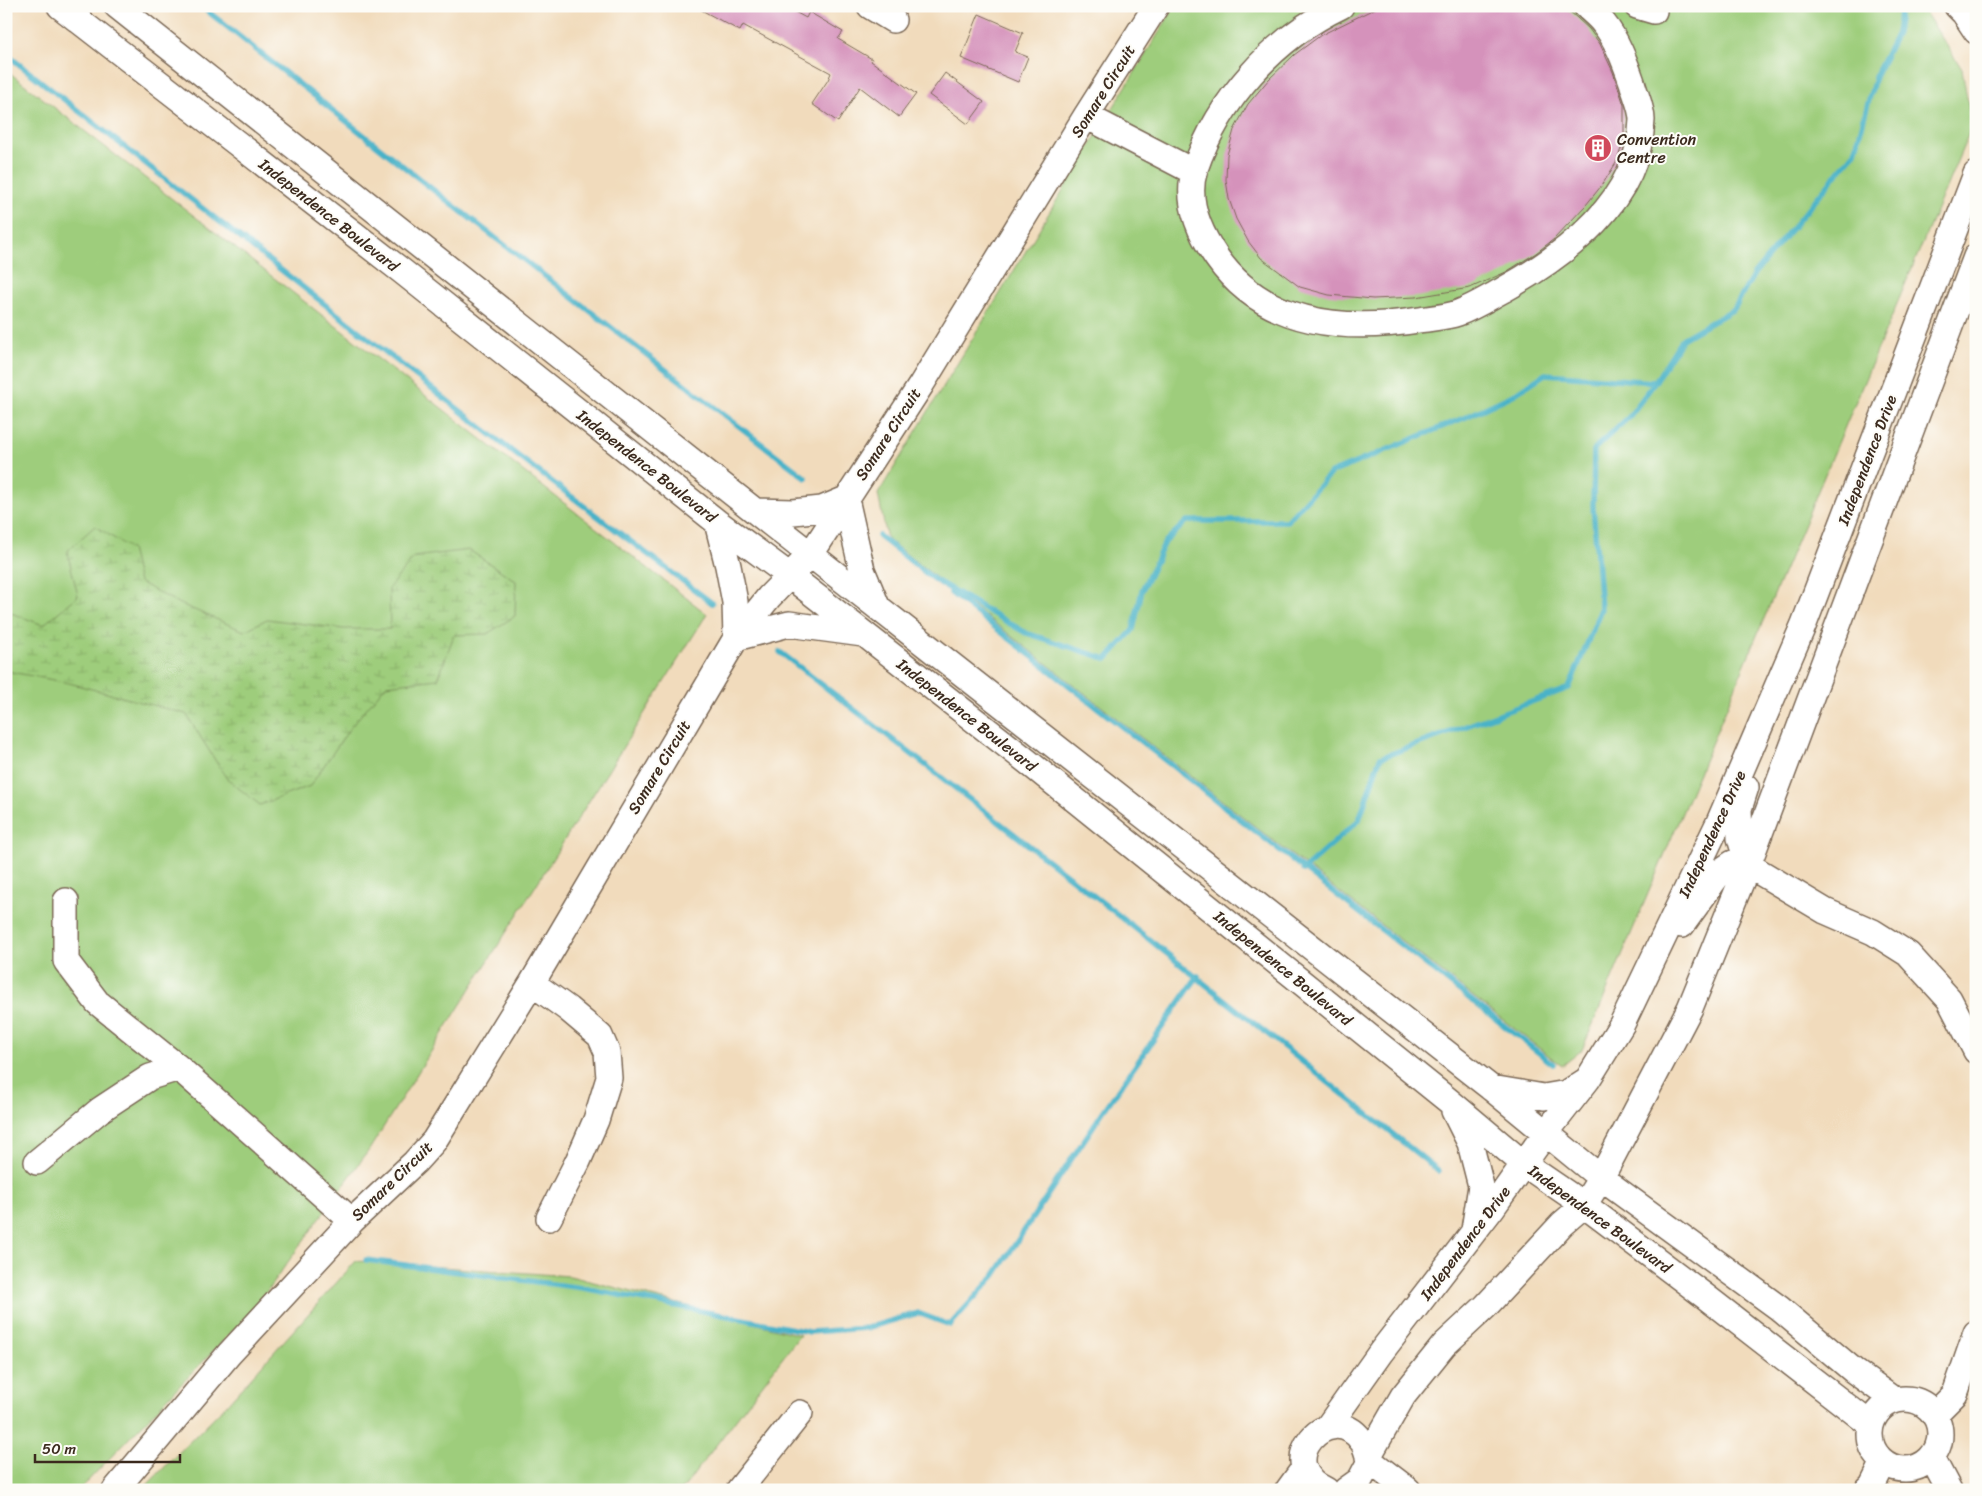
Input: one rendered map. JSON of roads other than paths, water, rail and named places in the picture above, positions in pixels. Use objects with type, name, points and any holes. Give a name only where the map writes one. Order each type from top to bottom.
[{"type":"street","name":"Independence Boulevard","points":[[60,6],[403,272],[717,522],[790,576],[1028,762],[1449,1101],[1524,1164],[1584,1205],[1871,1425]]},
{"type":"street","name":"Independence Boulevard","points":[[117,6],[878,608],[1491,1088],[1601,1178],[1779,1308],[1854,1371],[1894,1400]]},
{"type":"street","points":[[870,6],[893,20]]},
{"type":"street","name":"Somare Circuit","points":[[115,1490],[229,1354],[352,1221],[415,1162],[434,1141],[532,983],[736,638],[770,597],[811,554],[921,385],[1086,116],[1156,6]]},
{"type":"street","points":[[1958,6],[1976,31]]},
{"type":"street","points":[[1333,8],[1290,39],[1247,78],[1216,121],[1194,172],[1191,189],[1194,216],[1208,245],[1228,273],[1267,304],[1298,317],[1343,324],[1395,324],[1457,314],[1529,275],[1569,247],[1613,202],[1626,182],[1634,164],[1642,118],[1625,61],[1605,25],[1588,7]]},
{"type":"street","points":[[1086,116],[1194,172]]},
{"type":"street","name":"Independence Drive","points":[[1288,1490],[1304,1468],[1304,1451],[1312,1436],[1327,1428],[1381,1352],[1474,1232],[1545,1134],[1588,1079],[1622,1024],[1719,822],[1808,615],[1976,174]]},
{"type":"street","name":"Independence Drive","points":[[1353,1488],[1360,1480],[1369,1459],[1403,1396],[1444,1345],[1485,1307],[1562,1224],[1584,1205],[1601,1178],[1690,1008],[1748,864],[1976,258]]},
{"type":"street","points":[[755,511],[793,512],[822,509],[846,499],[862,570],[878,608]]},
{"type":"street","points":[[717,522],[728,566],[734,602],[736,638],[789,624],[863,634]]},
{"type":"street","points":[[1748,864],[1740,838],[1739,809],[1752,768],[1752,748]]},
{"type":"street","points":[[1647,970],[1672,940],[1721,871],[1733,863],[1748,864],[1825,911],[1873,932],[1908,954],[1949,999],[1976,1051]]},
{"type":"street","points":[[66,901],[66,961],[96,1002],[179,1068],[352,1221]]},
{"type":"street","points":[[532,983],[568,1009],[600,1036],[607,1052],[609,1078],[596,1120],[549,1218]]},
{"type":"street","points":[[37,1162],[107,1105],[150,1077],[179,1068]]},
{"type":"street","points":[[1491,1088],[1544,1097],[1567,1094],[1588,1079]]},
{"type":"street","points":[[1449,1101],[1470,1142],[1481,1186],[1474,1232]]},
{"type":"street","points":[[1935,1414],[1955,1394],[1976,1333]]},
{"type":"street","points":[[1905,1398],[1916,1400],[1927,1406],[1935,1414],[1940,1425],[1941,1437],[1938,1448],[1932,1458],[1924,1464],[1914,1468],[1893,1467],[1884,1462],[1872,1445],[1871,1425],[1875,1415],[1894,1400],[1905,1398]]},
{"type":"street","points":[[740,1490],[800,1413]]},
{"type":"street","points":[[1327,1428],[1346,1429],[1355,1434],[1362,1441],[1369,1459],[1408,1490]]},
{"type":"street","points":[[1932,1458],[1949,1490]]},
{"type":"street","points":[[1868,1490],[1884,1462]]},
{"type":"street","points":[[1304,1468],[1316,1485],[1326,1490]]},
{"type":"waterway","points":[[201,6],[427,185],[806,478]]},
{"type":"waterway","points":[[1303,870],[1359,820],[1380,758],[1569,688],[1601,609],[1593,506],[1594,449],[1629,417],[1655,382],[1682,339],[1734,309],[1754,274],[1855,152],[1875,77],[1897,33],[1901,6]]},
{"type":"waterway","points":[[6,54],[518,456],[712,603]]},
{"type":"waterway","points":[[935,580],[1026,633],[1107,659],[1133,630],[1142,590],[1165,542],[1187,521],[1287,521],[1331,473],[1466,417],[1515,394],[1545,374],[1655,382]]},
{"type":"waterway","points":[[879,536],[936,581]]},
{"type":"waterway","points":[[951,593],[1553,1064]]},
{"type":"waterway","points":[[780,652],[1121,917],[1439,1171]]},
{"type":"waterway","points":[[366,1260],[583,1288],[810,1332],[867,1328],[918,1313],[950,1325],[994,1276],[1102,1113],[1198,976]]},
{"type":"place","name":"Convention Centre","points":[[1598,148]]}]
